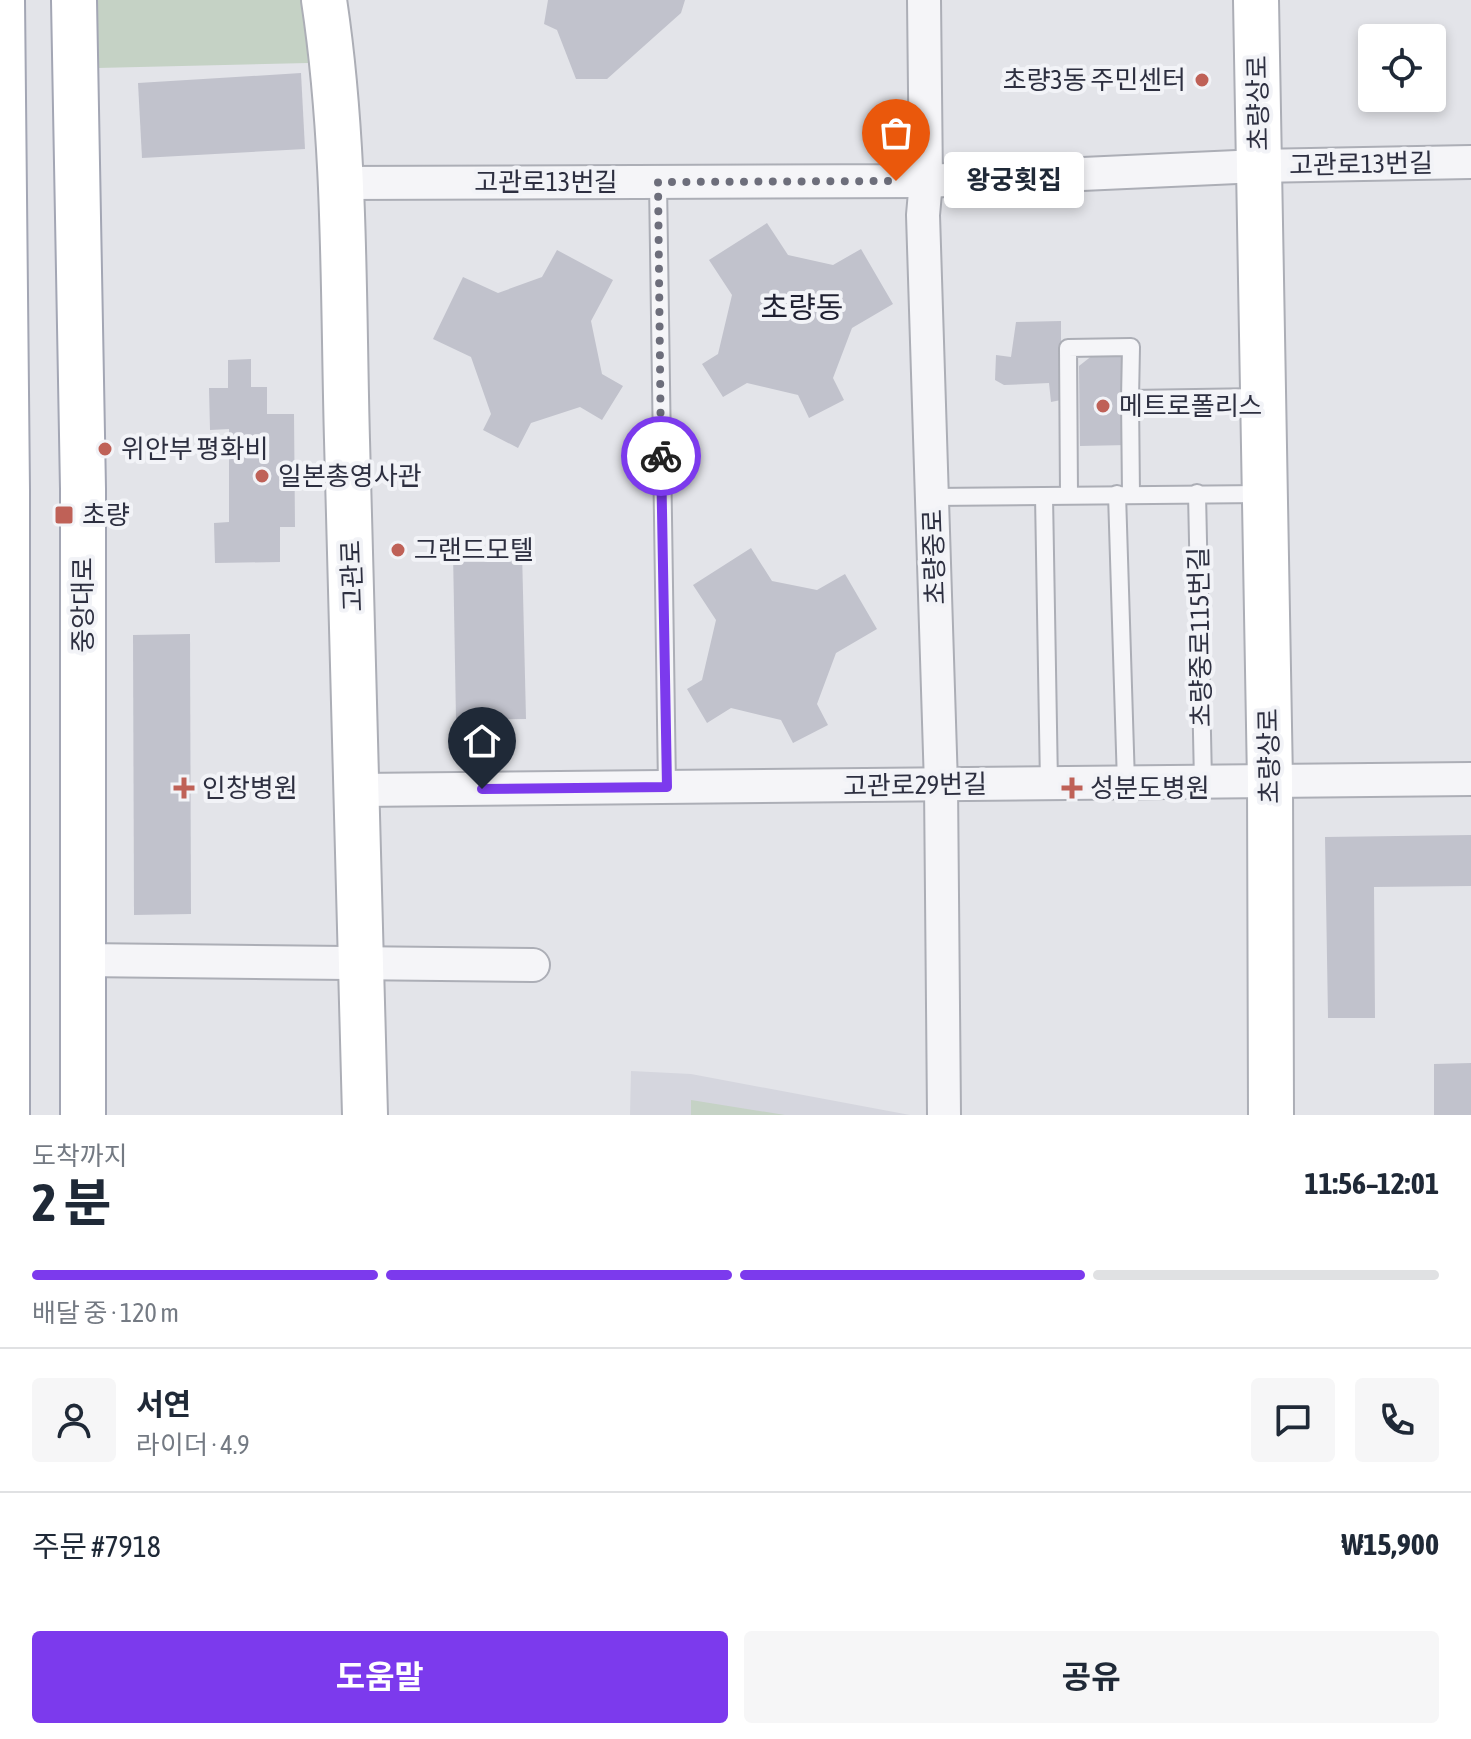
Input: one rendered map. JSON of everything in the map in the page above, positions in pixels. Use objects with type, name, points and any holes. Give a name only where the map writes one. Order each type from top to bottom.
[{"type":"main road","points":[[2,0],[3,960],[7,1115]]},
{"type":"main road","name":"중앙대로","points":[[74,0],[83,489],[83,1115]]},
{"type":"main road","name":"초량상로","points":[[1256,0],[1270,781],[1271,1115]]},
{"type":"main road","name":"고관로","points":[[329,12],[340,183],[365,1115]]},
{"type":"street","name":"초량중로","points":[[924,0],[926,181],[923,215],[941,785],[944,1115]]},
{"type":"street","name":"고관로13번길","points":[[340,183],[926,181],[1259,166],[1471,162]]},
{"type":"street","name":"고관로29번길","points":[[358,790],[1471,779]]},
{"type":"street","points":[[83,960],[533,965]]},
{"type":"lane","points":[[658,182],[667,787]]},
{"type":"lane","points":[[1069,495],[1068,348],[1131,347],[1124,495],[1126,783]]},
{"type":"lane","points":[[1130,399],[1263,397]]},
{"type":"lane","name":"초량중로115번길","points":[[1197,493],[1203,782]]},
{"type":"lane","points":[[932,497],[1265,494]]},
{"type":"lane","points":[[1044,496],[1049,784]]},
{"type":"shaded area","points":[[631,1071],[691,1074],[910,1115],[630,1115]]},
{"type":"green space","points":[[96,0],[305,0],[308,63],[97,68]]},
{"type":"green space","points":[[691,1100],[785,1115],[691,1115]]},
{"type":"building","points":[[548,0],[685,0],[681,13],[607,79],[576,79],[557,30],[544,24]]},
{"type":"building","points":[[301,73],[305,149],[142,158],[138,83]]},
{"type":"building","points":[[767,223],[788,255],[833,265],[861,249],[893,304],[852,328],[833,378],[844,400],[809,418],[798,395],[747,383],[723,397],[702,364],[718,354],[732,295],[709,260]]},
{"type":"building","points":[[557,250],[613,280],[591,321],[602,374],[623,386],[602,420],[580,407],[531,423],[518,448],[483,430],[491,414],[471,357],[433,339],[463,277],[498,293],[542,277]]},
{"type":"building","points":[[1061,321],[1061,400],[1051,402],[1049,383],[1004,385],[995,380],[996,355],[1011,357],[1016,322]]},
{"type":"building","name":"메트로폴리스","points":[[1126,350],[1127,445],[1080,446],[1079,366],[1098,351]]},
{"type":"building","name":"일본총영사관","points":[[251,359],[251,387],[267,387],[267,414],[294,414],[295,527],[280,527],[280,562],[215,563],[214,523],[229,522],[229,429],[210,430],[209,388],[228,388],[228,360]]},
{"type":"building","points":[[751,548],[772,581],[817,590],[845,574],[877,629],[836,653],[817,704],[828,725],[793,743],[781,720],[731,708],[707,723],[687,689],[702,680],[716,620],[693,585]]},
{"type":"building","points":[[522,551],[526,719],[456,720],[453,552]]},
{"type":"building","points":[[190,634],[191,914],[134,915],[133,635]]},
{"type":"building","points":[[1471,835],[1471,886],[1374,887],[1375,1018],[1328,1018],[1325,837]]},
{"type":"building","points":[[1471,1063],[1471,1115],[1434,1115],[1434,1064]]},
{"type":"way so far","points":[[661,456],[658,182],[896,181]]},
{"type":"place","name":"초량3동 주민센터","points":[[1202,80]]},
{"type":"place","name":"왕궁횟집","points":[[896,181]]},
{"type":"place","name":"메트로폴리스","points":[[1103,406]]},
{"type":"place","name":"위안부 평화비","points":[[105,449]]},
{"type":"place","name":"일본총영사관","points":[[262,476]]},
{"type":"place","name":"초량","points":[[64,515]]},
{"type":"place","name":"그랜드모텔","points":[[398,550]]},
{"type":"place","name":"인창병원","points":[[184,788]]},
{"type":"place","name":"성분도병원","points":[[1072,788]]},
{"type":"district","name":"초량동","points":[[802,308]]},
{"type":"route","points":[[482,789],[667,787],[661,456]]}]
